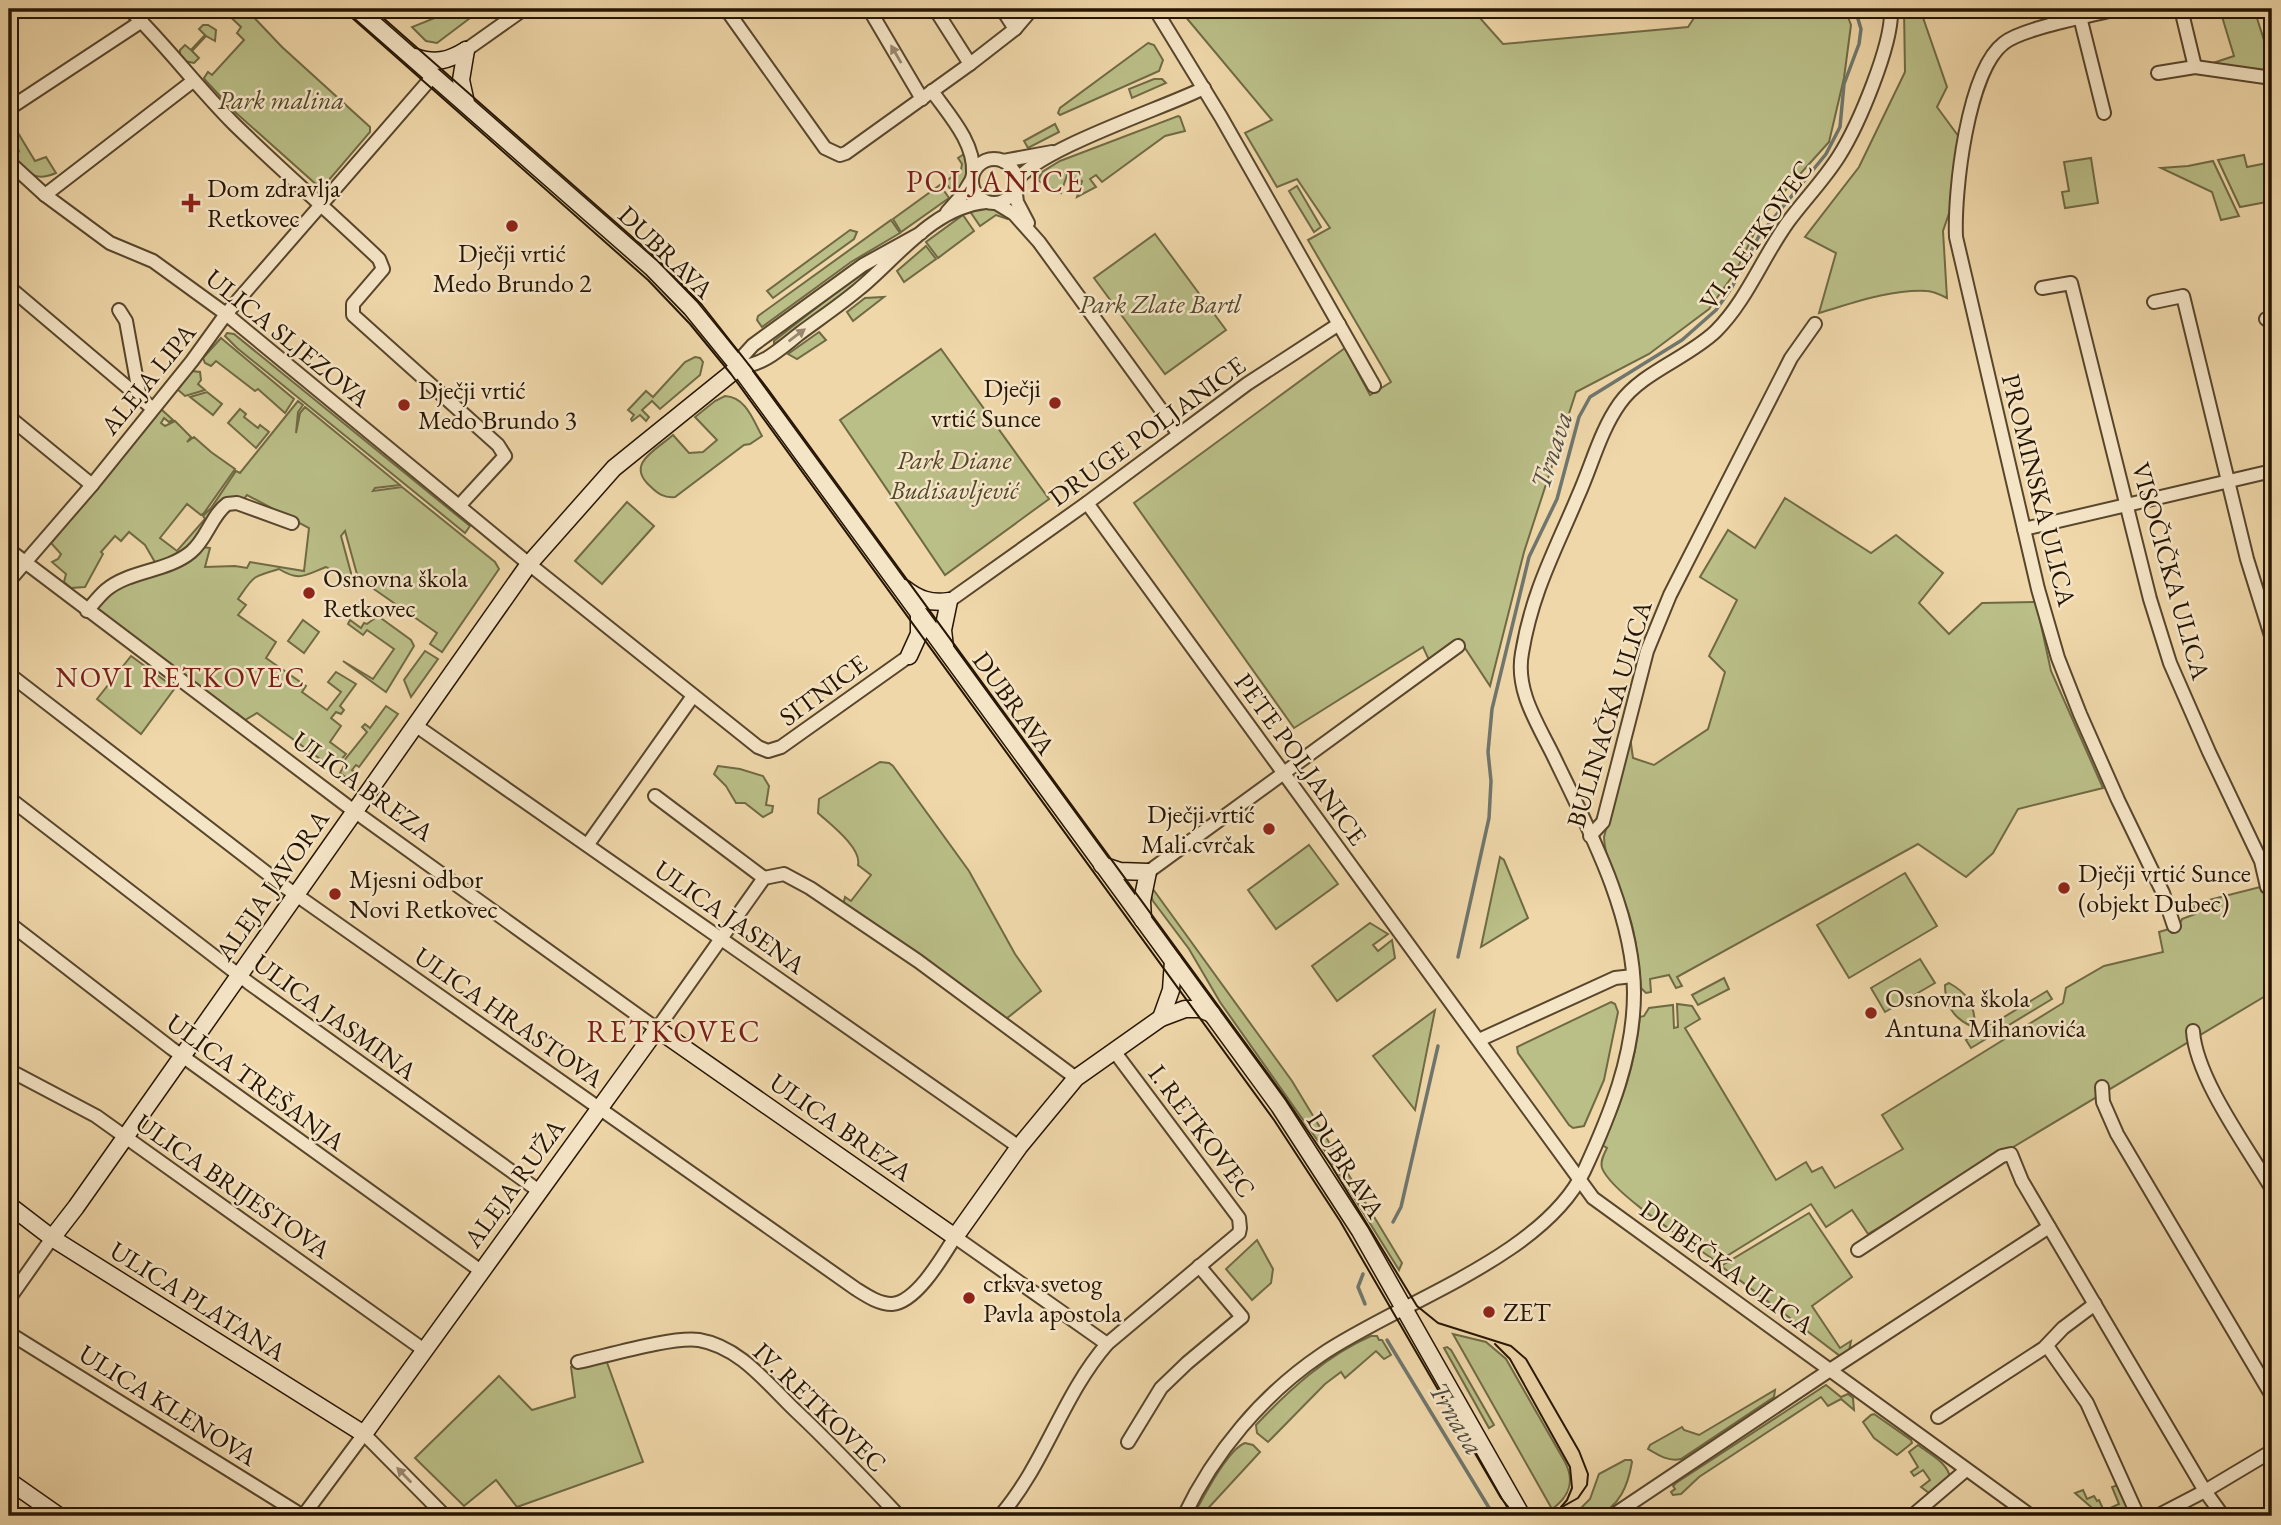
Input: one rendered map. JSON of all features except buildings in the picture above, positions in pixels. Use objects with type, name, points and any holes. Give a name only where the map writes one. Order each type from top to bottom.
[{"type":"street","points":[[129,9],[236,125],[379,259],[383,269],[353,304],[353,315],[498,445],[505,456],[459,506]]},
{"type":"street","name":"DUBRAVA","points":[[358,9],[652,268],[691,308],[739,367],[1212,1014],[1322,1170],[1405,1307],[1522,1516]]},
{"type":"street","points":[[409,55],[441,62],[452,59],[524,9]]},
{"type":"street","points":[[726,9],[825,148],[840,155],[970,64],[1015,29],[1032,9]]},
{"type":"street","points":[[869,9],[927,95],[982,152],[1013,170],[1017,202],[1039,242]]},
{"type":"street","points":[[935,9],[970,64]]},
{"type":"street","points":[[1002,9],[1015,29]]},
{"type":"street","points":[[1155,9],[1204,88],[1374,386]]},
{"type":"street","name":"VI. RETKOVEC","points":[[1590,836],[1521,684],[1522,650],[1541,576],[1578,498],[1600,439],[1622,400],[1638,385],[1691,351],[1727,320],[1787,223],[1838,159],[1851,134],[1889,38],[1891,9]]},
{"type":"street","points":[[2104,114],[2079,14],[2116,9]]},
{"type":"street","points":[[2182,9],[2195,67]]},
{"type":"street","name":"PROMINSKA ULICA","points":[[2079,14],[2011,38],[1990,57],[1978,81],[1965,139],[1955,215],[1956,237],[2024,529],[2058,658],[2118,800],[2163,893],[2174,926]]},
{"type":"street","points":[[13,106],[142,21]]},
{"type":"street","points":[[466,50],[461,80],[467,104]]},
{"type":"street","points":[[2158,73],[2195,67],[2272,78]]},
{"type":"street","name":"ALEJA LIPA","points":[[9,581],[92,485],[192,361],[226,314],[433,76]]},
{"type":"street","points":[[45,195],[193,81]]},
{"type":"street","points":[[920,233],[857,291],[772,355],[751,366],[739,367],[743,356],[753,345],[863,265],[970,204],[991,203],[1009,198],[1025,170],[1059,151],[1204,88]]},
{"type":"street","points":[[960,131],[972,159],[975,193],[1014,214],[1039,242],[1178,433]]},
{"type":"street","points":[[940,219],[963,194],[983,162],[1059,151]]},
{"type":"street","name":"ULICA SLJEZOVA","points":[[9,162],[45,195],[110,243],[153,261],[226,314],[529,564]]},
{"type":"street","name":"VISOČIČKA ULICA","points":[[2042,288],[2071,283],[2150,599],[2170,663],[2209,752],[2262,861],[2267,887]]},
{"type":"street","points":[[9,287],[152,408]]},
{"type":"street","points":[[2154,302],[2183,296],[2247,559],[2272,639]]},
{"type":"street","points":[[118,310],[126,321],[140,398]]},
{"type":"street","name":"DRUGE POLJANICE","points":[[949,601],[1087,503],[1178,433],[1339,324]]},
{"type":"street","name":"BULINAČKA ULICA","points":[[1579,1179],[1623,1073],[1632,1024],[1633,976],[1626,934],[1615,896],[1590,836],[1603,822],[1647,651],[1670,595],[1791,358],[1815,324]]},
{"type":"street","name":"ALEJA JAVORA","points":[[9,1299],[529,564],[614,468],[739,367]]},
{"type":"street","points":[[9,417],[92,485]]},
{"type":"street","points":[[2024,529],[2272,471]]},
{"type":"street","points":[[87,611],[105,590],[117,583],[180,560],[190,553],[200,544],[227,504],[237,503],[292,523]]},
{"type":"street","name":"PETE POLJANICE","points":[[1087,503],[1579,1179]]},
{"type":"street","name":"ULICA BREZA","points":[[9,550],[354,811],[657,1028],[1107,1343]]},
{"type":"street","name":"SITNICE","points":[[529,564],[758,747],[768,751],[781,747],[909,656]]},
{"type":"street","points":[[894,580],[921,599],[940,603],[949,601],[943,630],[948,653],[936,651],[909,656]]},
{"type":"street","points":[[909,656],[919,634],[919,615]]},
{"type":"street","points":[[1102,865],[1120,871],[1147,872],[1458,646]]},
{"type":"street","name":"ULICA HRASTOVA","points":[[9,674],[295,894],[856,1289],[877,1301],[893,1304],[908,1298],[925,1281],[956,1237]]},
{"type":"street","points":[[588,844],[693,696]]},
{"type":"street","name":"ULICA JASENA","points":[[415,724],[1019,1147]]},
{"type":"street","points":[[655,796],[764,878],[784,874],[810,888],[918,961],[1076,1078]]},
{"type":"street","name":"ULICA JASMINA","points":[[9,797],[239,975],[539,1191]]},
{"type":"street","points":[[1143,920],[1142,901],[1147,872]]},
{"type":"street","name":"ALEJA RUŽA","points":[[303,1516],[764,878]]},
{"type":"street","name":"ULICA TREŠANJA","points":[[9,923],[182,1056],[481,1271]]},
{"type":"street","points":[[1161,1018],[1171,990],[1173,961]]},
{"type":"street","points":[[1479,1041],[1615,978],[1633,976]]},
{"type":"street","points":[[956,1237],[1019,1147],[1076,1078],[1161,1018],[1185,1009],[1200,1009],[1212,1014]]},
{"type":"street","points":[[2193,1031],[2194,1045],[2205,1076],[2272,1189]]},
{"type":"street","name":"I. RETKOVEC","points":[[1000,1516],[1026,1485],[1077,1385],[1107,1343],[1238,1233],[1240,1228],[1239,1218],[1114,1051]]},
{"type":"street","name":"ULICA BRIJESTOVA","points":[[9,1070],[81,1107],[424,1350]]},
{"type":"street","points":[[2102,1087],[2103,1102],[2117,1134],[2272,1396]]},
{"type":"street","points":[[1858,1250],[2011,1154],[2022,1181],[2205,1491],[2223,1516]]},
{"type":"street","points":[[1184,1516],[1226,1445],[1284,1384],[1338,1344],[1481,1267],[1520,1242],[1561,1204],[1579,1179]]},
{"type":"street","name":"DUBEČKA ULICA","points":[[1579,1179],[1600,1203],[2031,1516]]},
{"type":"street","name":"ULICA PLATANA","points":[[9,1205],[51,1238],[364,1434]]},
{"type":"street","points":[[1612,1516],[2049,1227]]},
{"type":"street","points":[[1128,1442],[1161,1388],[1186,1363],[1241,1317],[1199,1266]]},
{"type":"street","points":[[1938,1418],[2047,1346],[2063,1328],[2095,1304]]},
{"type":"street","name":"ULICA KLENOVA","points":[[9,1333],[303,1516]]},
{"type":"street","name":"IV. RETKOVEC","points":[[578,1362],[682,1340],[700,1340],[720,1348],[759,1374],[899,1516]]},
{"type":"street","points":[[2047,1346],[2087,1403],[2138,1516]]},
{"type":"street","points":[[364,1434],[445,1516]]},
{"type":"street","points":[[2157,1516],[2272,1451]]},
{"type":"street","points":[[1912,1516],[1966,1470]]},
{"type":"street","points":[[9,1481],[58,1516]]},
{"type":"street","points":[[9,1495],[50,1516]]},
{"type":"green space","name":"Park malina","points":[[222,9],[246,9],[282,47],[370,127],[370,132],[323,187],[318,186],[235,112],[204,78],[208,72],[212,75],[244,40],[237,33],[241,27]]},
{"type":"green space","points":[[457,9],[482,9],[437,43],[426,41],[412,27]]},
{"type":"green space","points":[[1179,9],[1472,9],[1503,44],[1688,27],[1700,9],[1845,9],[1851,25],[1844,78],[1829,142],[1763,215],[1736,271],[1709,309],[1649,354],[1576,392],[1524,552],[1490,686],[1459,639],[1429,660],[1423,647],[1294,728],[1134,503],[1345,348],[1370,395],[1391,382],[1308,240],[1330,228],[1297,179],[1277,187],[1245,133],[1272,120]]},
{"type":"green space","points":[[1904,9],[1920,9],[1947,87],[1937,107],[1959,137],[1955,196],[1943,231],[1947,298],[1929,291],[1900,292],[1819,313],[1836,253],[1805,237],[1859,167],[1905,72]]},
{"type":"green space","points":[[2192,9],[2254,9],[2272,65],[2272,73],[2213,63],[2234,56],[2220,10],[2199,16]]},
{"type":"green space","points":[[203,25],[216,30],[215,41],[206,36],[192,51],[199,58],[194,63],[184,61],[180,50],[185,45],[191,50],[205,35],[199,29]]},
{"type":"green space","points":[[1148,43],[1154,45],[1163,60],[1159,71],[1060,115],[1058,113],[1060,108]]},
{"type":"green space","points":[[1154,79],[1162,79],[1166,83],[1132,98],[1129,89]]},
{"type":"green space","points":[[1178,116],[1185,131],[1165,136],[1102,182],[1096,175],[1090,179],[1096,187],[1077,197],[1082,181],[1067,175],[1061,193],[1038,180],[1042,172],[1060,161]]},
{"type":"green space","points":[[9,118],[35,161],[46,157],[56,173],[43,177],[33,175],[15,159],[19,151],[15,144],[9,142]]},
{"type":"green space","points":[[1055,124],[1059,132],[1028,148],[1024,141]]},
{"type":"green space","points":[[964,154],[967,176],[954,194],[945,182],[961,170],[962,164],[958,158]]},
{"type":"green space","points":[[2244,155],[2247,167],[2272,162],[2272,201],[2240,207],[2218,160]]},
{"type":"green space","points":[[2091,158],[2098,203],[2065,208],[2062,192],[2069,191],[2064,162]]},
{"type":"green space","points":[[2213,161],[2239,216],[2221,220],[2212,192],[2161,168]]},
{"type":"green space","points":[[940,185],[949,198],[901,232],[893,219]]},
{"type":"green space","points":[[1297,186],[1321,227],[1314,232],[1289,191]]},
{"type":"green space","points":[[992,206],[1010,217],[1008,219],[996,215],[980,226],[969,210],[975,207]]},
{"type":"green space","points":[[963,215],[974,231],[938,258],[926,242]]},
{"type":"green space","points":[[891,220],[900,233],[851,262],[762,327],[757,320],[758,316]]},
{"type":"green space","points":[[850,230],[857,232],[854,239],[773,298],[767,291]]},
{"type":"green space","name":"Park Zlate Bartl","points":[[1155,234],[1226,330],[1165,374],[1094,278]]},
{"type":"green space","points":[[926,246],[936,259],[904,282],[897,271]]},
{"type":"green space","points":[[885,263],[774,344],[774,341],[872,264]]},
{"type":"green space","points":[[884,297],[853,321],[847,312],[865,298]]},
{"type":"green space","points":[[819,332],[826,340],[797,359],[788,354]]},
{"type":"green space","points":[[227,333],[234,334],[470,526],[465,533],[237,348],[225,336]]},
{"type":"green space","points":[[221,338],[294,399],[285,413],[258,389],[255,391],[216,361],[211,366],[205,363],[203,358]]},
{"type":"green space","name":"Park Diane Budisavljević","points":[[941,349],[1049,499],[945,575],[840,420]]},
{"type":"green space","points":[[695,357],[703,362],[700,375],[660,409],[652,401],[642,410],[649,417],[646,421],[640,415],[632,421],[634,415],[628,410],[646,391],[653,397],[685,362]]},
{"type":"green space","points":[[192,371],[200,372],[201,380],[198,384],[205,390],[185,396],[177,389]]},
{"type":"green space","points":[[207,392],[222,404],[213,415],[190,397]]},
{"type":"green space","points":[[725,396],[744,405],[762,436],[744,445],[675,497],[659,493],[643,478],[642,464],[646,458],[673,435],[689,453],[703,452],[717,440],[695,417]]},
{"type":"green space","points":[[298,401],[303,405],[298,412],[296,433],[300,413],[305,407],[400,485],[375,488],[373,491],[402,487],[495,562],[499,569],[442,652],[430,644],[437,633],[358,578],[345,531],[341,536],[351,581],[326,567],[298,576],[279,569],[258,576],[251,582],[238,599],[246,605],[238,615],[276,642],[266,658],[306,686],[302,692],[327,710],[341,692],[328,682],[336,672],[356,684],[340,706],[344,710],[341,714],[336,712],[331,718],[341,726],[330,742],[346,754],[341,760],[333,756],[327,764],[257,713],[245,720],[237,713],[235,715],[96,609],[105,594],[203,547],[210,548],[205,567],[247,568],[250,562],[304,571],[309,528],[247,495],[243,500],[239,499],[190,549],[156,564],[145,545],[129,532],[121,541],[115,536],[101,552],[103,554],[85,587],[71,588],[64,582],[66,574],[52,562],[61,554],[51,543],[161,409],[173,420],[169,422],[164,418],[161,423],[165,426],[175,421],[191,437],[187,442],[194,437],[235,469],[204,513],[201,515],[187,504],[160,538],[177,551],[205,519],[203,516],[236,471],[240,473]]},
{"type":"green space","points":[[240,409],[246,414],[244,417],[258,428],[260,425],[269,432],[256,448],[228,423]]},
{"type":"green space","points":[[1785,498],[1871,553],[1896,535],[1943,573],[1919,603],[1949,634],[1982,603],[2036,602],[2051,671],[2103,788],[2018,809],[1993,853],[1966,877],[1918,844],[1677,977],[1682,986],[1676,988],[1669,975],[1650,979],[1651,992],[1646,993],[1641,988],[1632,926],[1609,863],[1604,837],[1630,737],[1633,758],[1654,765],[1708,729],[1725,672],[1709,656],[1737,600],[1700,577],[1728,530],[1755,548]]},
{"type":"green space","points":[[627,502],[654,526],[602,584],[575,561]]},
{"type":"green space","points":[[378,616],[411,640],[414,646],[386,692],[343,661],[373,679],[394,649],[367,630],[363,635],[348,624],[350,620],[361,628],[364,623],[367,624]]},
{"type":"green space","points":[[303,620],[319,632],[304,653],[288,641]]},
{"type":"green space","points":[[425,651],[438,659],[411,697],[404,680]]},
{"type":"green space","points":[[131,656],[175,688],[141,734],[97,699]]},
{"type":"green space","points":[[386,706],[398,714],[359,767],[356,765],[352,770],[356,773],[354,777],[347,778],[340,773],[345,764],[343,762],[367,732],[362,727],[365,724],[370,728]]},
{"type":"green space","points":[[880,762],[893,766],[969,871],[1015,954],[1041,991],[1006,1019],[856,911],[843,906],[845,897],[851,901],[871,875],[858,865],[858,858],[850,844],[818,813],[819,799]]},
{"type":"green space","points":[[718,766],[763,776],[769,786],[766,805],[773,806],[772,812],[763,817],[745,803],[736,803],[726,786],[714,774]]},
{"type":"green space","points":[[1309,845],[1338,884],[1276,929],[1248,890]]},
{"type":"green space","points":[[1500,857],[1504,860],[1528,918],[1481,947]]},
{"type":"green space","points":[[1905,873],[1937,926],[1849,978],[1817,925]]},
{"type":"green space","points":[[2272,884],[2272,992],[1868,1234],[1852,1210],[1826,1227],[1811,1204],[1717,1262],[1636,1204],[1609,1179],[1602,1168],[1607,1148],[1602,1145],[1627,1082],[1640,1017],[1644,1016],[1649,1008],[1673,1005],[1674,1028],[1678,1027],[1677,1004],[1692,1006],[1700,1019],[1685,1028],[1776,1180],[1806,1162],[1812,1172],[1822,1167],[1835,1188],[1903,1149],[1882,1115],[2063,1003],[2066,988],[2104,966],[2163,952],[2159,932],[2179,926],[2182,919],[2195,914],[2193,904]]},
{"type":"green space","points":[[1150,885],[1292,1081],[1402,1263],[1399,1270],[1325,1151],[1220,1002],[1189,949],[1153,901]]},
{"type":"green space","points":[[1370,923],[1388,934],[1373,945],[1378,951],[1392,940],[1395,958],[1337,1001],[1312,966]]},
{"type":"green space","points":[[1920,959],[1935,983],[1885,1012],[1871,988]]},
{"type":"green space","points":[[1724,978],[1729,989],[1698,1005],[1692,995]]},
{"type":"green space","points":[[1949,983],[1968,999],[1975,1024],[1971,1026],[1965,1023],[1951,1010],[1945,992],[1945,985]]},
{"type":"green space","points":[[2047,991],[2052,999],[1971,1048],[1966,1040]]},
{"type":"green space","points":[[1611,1002],[1615,1004],[1618,1012],[1604,1080],[1584,1126],[1573,1128],[1518,1053],[1517,1047]]},
{"type":"green space","points":[[1435,1010],[1415,1110],[1373,1056]]},
{"type":"green space","points":[[1809,1213],[1852,1277],[1812,1306],[1840,1348],[1851,1341],[1849,1351],[1840,1356],[1721,1266]]},
{"type":"green space","points":[[1257,1240],[1273,1269],[1271,1283],[1252,1300],[1226,1269]]},
{"type":"green space","points":[[1453,1334],[1486,1342],[1506,1359],[1565,1462],[1570,1476],[1569,1488],[1563,1499],[1552,1509]]},
{"type":"green space","points":[[1371,1336],[1382,1340],[1391,1355],[1384,1359],[1376,1351],[1345,1378],[1341,1372],[1325,1384],[1268,1442],[1257,1433],[1256,1425],[1295,1386],[1339,1353]]},
{"type":"green space","points":[[1447,1347],[1494,1425],[1489,1428],[1444,1348]]},
{"type":"green space","points":[[605,1357],[643,1462],[517,1507],[496,1480],[464,1506],[415,1458],[499,1376],[532,1410],[575,1397],[571,1367]]},
{"type":"green space","points":[[1826,1385],[1841,1397],[1848,1394],[1853,1398],[1854,1410],[1841,1399],[1828,1406],[1821,1397],[1699,1477],[1681,1494],[1673,1495],[1671,1492],[1676,1483]]},
{"type":"green space","points":[[1775,1390],[1774,1397],[1681,1459],[1668,1459],[1648,1449],[1650,1445],[1682,1427],[1699,1435]]},
{"type":"green space","points":[[1874,1414],[1912,1443],[1897,1455],[1874,1438],[1863,1422]]},
{"type":"green space","points":[[1245,1443],[1253,1445],[1260,1452],[1201,1516],[1193,1516],[1223,1464]]},
{"type":"green space","points":[[1918,1445],[1938,1460],[1949,1473],[1950,1478],[1933,1493],[1921,1487],[1930,1480],[1923,1470],[1914,1476],[1911,1472],[1918,1467],[1909,1452]]},
{"type":"green space","points":[[1625,1460],[1632,1462],[1628,1479],[1622,1494],[1611,1507],[1596,1516],[1568,1516],[1590,1499],[1599,1474]]},
{"type":"green space","points":[[2118,1485],[2128,1509],[2099,1514],[2075,1493],[2083,1490],[2087,1499],[2094,1496],[2104,1511],[2119,1504],[2112,1487]]},
{"type":"waterway","name":"Trnava","points":[[1458,957],[1489,818],[1491,781],[1488,752],[1492,709],[1529,557],[1557,499],[1579,417],[1590,397],[1682,340],[1716,310],[1732,287],[1759,236],[1826,154],[1840,127],[1844,84],[1859,44],[1861,29],[1855,9]]},
{"type":"waterway","name":"Trnava","points":[[1393,1222],[1401,1207],[1438,1046]]},
{"type":"waterway","name":"Trnava","points":[[1363,1274],[1358,1287],[1365,1304]]},
{"type":"waterway","name":"Trnava","points":[[1387,1340],[1494,1516]]},
{"type":"tram line","points":[[342,9],[648,280],[690,324],[731,374],[1274,1120],[1340,1221],[1501,1498],[1520,1516]]},
{"type":"tram line","points":[[373,9],[656,258],[702,305],[767,388],[1284,1096],[1331,1165],[1417,1306],[1438,1323],[1511,1346],[1526,1359],[1579,1451],[1588,1474],[1587,1485],[1578,1498],[1546,1516]]},
{"type":"tram line","points":[[1495,1344],[1510,1359],[1570,1467],[1572,1488],[1561,1507]]},
{"type":"place","name":"Dom zdravlja Retkovec","points":[[191,203]]},
{"type":"place","name":"Dječji vrtić Medo Brundo 2","points":[[512,226]]},
{"type":"place","name":"Dječji vrtić Sunce","points":[[1055,403]]},
{"type":"place","name":"Dječji vrtić Medo Brundo 3","points":[[404,405]]},
{"type":"place","name":"Osnovna škola Retkovec","points":[[309,593]]},
{"type":"place","name":"Dječji vrtić Mali cvrčak","points":[[1269,829]]},
{"type":"place","name":"Dječji vrtić Sunce (objekt Dubec)","points":[[2064,888]]},
{"type":"place","name":"Mjesni odbor Novi Retkovec","points":[[335,894]]},
{"type":"place","name":"Osnovna škola Antuna Mihanovića","points":[[1871,1013]]},
{"type":"place","name":"crkva svetog Pavla apostola","points":[[969,1298]]},
{"type":"place","name":"ZET","points":[[1489,1312]]},
{"type":"district","name":"POLJANICE","points":[[995,181]]},
{"type":"district","name":"NOVI RETKOVEC","points":[[181,677]]},
{"type":"district","name":"RETKOVEC","points":[[674,1031]]}]
